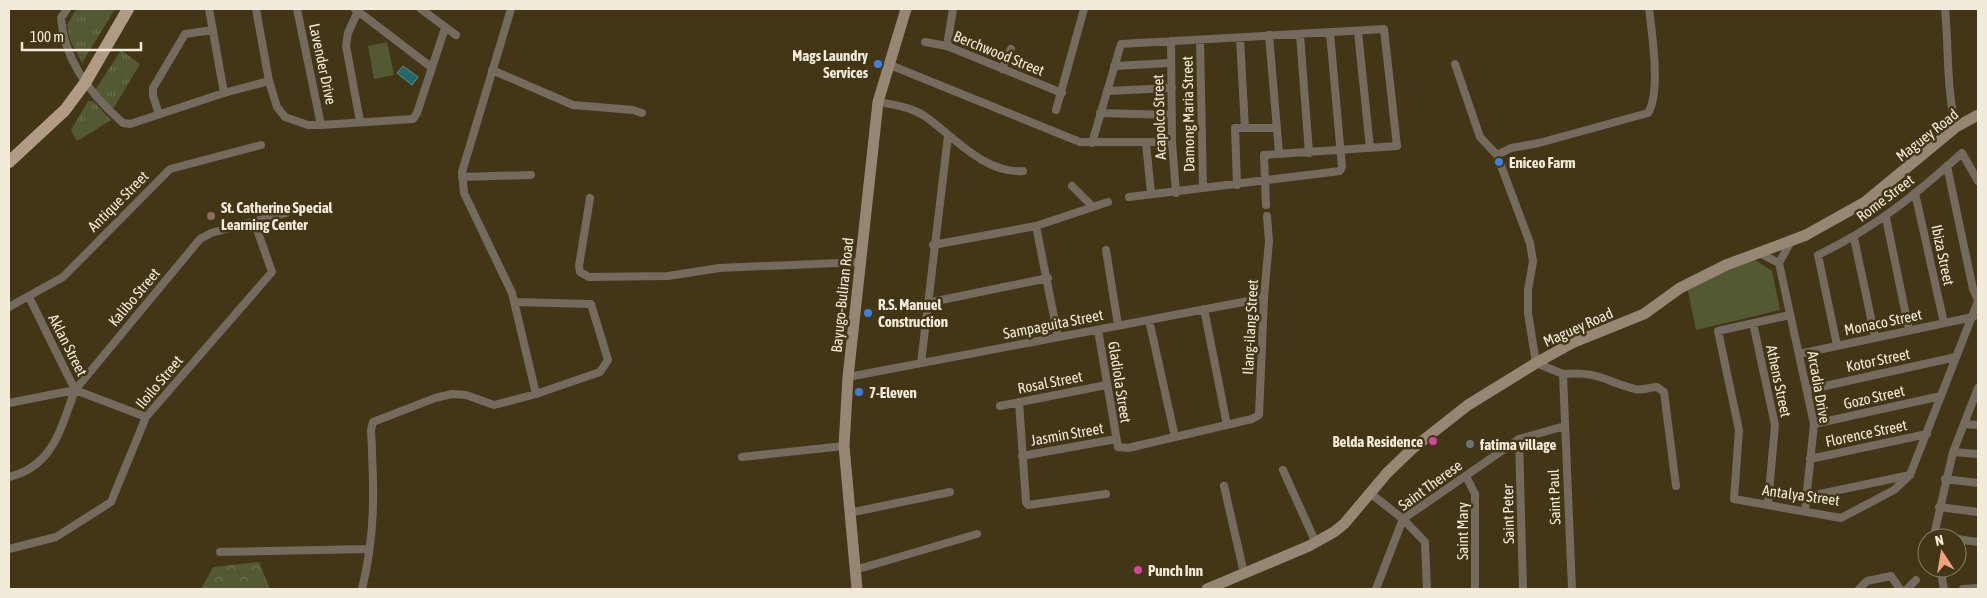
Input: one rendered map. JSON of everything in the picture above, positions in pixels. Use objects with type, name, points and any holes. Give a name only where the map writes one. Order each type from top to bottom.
[{"type":"main road","points":[[9,162],[66,110],[85,83],[128,9]]},
{"type":"street","points":[[67,9],[61,18],[62,31],[85,83],[123,123],[130,124],[224,93],[269,81]]},
{"type":"street","points":[[209,9],[224,93]]},
{"type":"street","points":[[256,9],[269,81],[278,107],[285,117],[308,125],[412,119],[417,113],[431,66],[446,28]]},
{"type":"street","name":"Lavender Drive","points":[[297,9],[321,125]]},
{"type":"street","points":[[421,9],[456,35]]},
{"type":"street","points":[[511,9],[462,177],[464,193],[506,276],[515,302],[536,394]]},
{"type":"street","name":"Bayugo-Buliran Road","points":[[857,589],[844,446],[848,377],[878,102],[906,9]]},
{"type":"street","points":[[947,46],[953,9]]},
{"type":"street","points":[[1056,110],[1084,9]]},
{"type":"street","points":[[1497,155],[1511,148],[1539,143],[1648,113],[1651,106],[1655,70],[1649,9]]},
{"type":"street","points":[[1945,9],[1950,60],[1949,99],[1956,127]]},
{"type":"street","points":[[360,122],[346,46],[348,33],[357,10],[431,66]]},
{"type":"street","points":[[1092,143],[1120,44],[1358,32],[1384,29],[1397,146],[1264,155],[1266,205]]},
{"type":"street","points":[[159,114],[152,96],[153,88],[184,34],[213,30]]},
{"type":"street","points":[[1358,32],[1370,148]]},
{"type":"street","points":[[1129,197],[1151,193],[1176,193],[1266,179],[1338,172],[1342,168],[1330,33]]},
{"type":"street","points":[[1269,35],[1279,153]]},
{"type":"street","points":[[1300,35],[1309,152]]},
{"type":"street","points":[[1240,38],[1245,128]]},
{"type":"street","name":"Damong Maria Street","points":[[1200,40],[1203,188]]},
{"type":"street","name":"Acapolco Street","points":[[1171,41],[1172,142],[1176,193]]},
{"type":"street","name":"Berchwood Street","points":[[924,42],[947,46],[1062,93]]},
{"type":"street","points":[[1002,69],[1011,49]]},
{"type":"street","points":[[1114,66],[1171,63]]},
{"type":"street","points":[[1455,64],[1480,137],[1497,155],[1530,243],[1533,261],[1528,290],[1528,313],[1536,363],[1563,374],[1583,372],[1611,379],[1636,390],[1657,387],[1664,392],[1676,486]]},
{"type":"street","points":[[890,65],[1080,142],[1172,142]]},
{"type":"street","points":[[492,70],[573,105],[633,110],[642,113]]},
{"type":"street","points":[[1107,91],[1172,88]]},
{"type":"street","points":[[878,102],[911,109],[926,117],[948,136],[996,167],[1014,172],[1023,171]]},
{"type":"street","points":[[1100,113],[1172,114]]},
{"type":"street","name":"Maguey Road","points":[[1207,589],[1316,543],[1344,524],[1370,493],[1412,449],[1468,405],[1536,363],[1572,343],[1644,314],[1680,288],[1726,265],[1790,243],[1865,202],[1956,127],[1977,118]]},
{"type":"street","points":[[1237,185],[1235,128],[1277,128]]},
{"type":"street","points":[[921,364],[933,246],[948,136]]},
{"type":"street","points":[[1146,143],[1151,193]]},
{"type":"street","name":"Antique Street","points":[[9,307],[63,277],[170,169],[261,145]]},
{"type":"street","name":"Rome Street","points":[[1838,345],[1818,255],[1854,238],[1886,218],[1962,154],[1978,181]]},
{"type":"street","points":[[1947,166],[1973,289],[1978,300]]},
{"type":"street","points":[[462,177],[531,175]]},
{"type":"street","points":[[1072,186],[1093,207]]},
{"type":"street","name":"Ibiza Street","points":[[1915,194],[1944,323]]},
{"type":"street","points":[[590,198],[579,266],[580,272],[589,277],[659,276],[719,268],[862,262]]},
{"type":"street","points":[[933,246],[1036,226],[1108,202]]},
{"type":"street","name":"Kalibo Street","points":[[75,390],[200,240],[211,233],[286,213]]},
{"type":"street","name":"Ilang-ilang Street","points":[[1227,425],[1252,419],[1260,415],[1264,298],[1269,241],[1267,216]]},
{"type":"street","points":[[1886,218],[1909,330]]},
{"type":"street","name":"Iloilo Street","points":[[9,549],[56,537],[111,502],[146,417],[272,272],[254,221]]},
{"type":"street","points":[[1036,226],[1048,278],[1058,337]]},
{"type":"street","points":[[1854,238],[1875,337]]},
{"type":"street","points":[[1759,253],[1780,266],[1790,243]]},
{"type":"street","points":[[1106,250],[1118,325]]},
{"type":"street","name":"Arcadia Drive","points":[[1780,266],[1814,424],[1805,511]]},
{"type":"street","points":[[927,303],[1048,278]]},
{"type":"street","name":"Aklan Street","points":[[29,297],[75,390],[146,417]]},
{"type":"street","name":"Sampaguita Street","points":[[848,377],[1264,298]]},
{"type":"street","name":"Antalya Street","points":[[1790,315],[1718,331],[1739,430],[1734,499],[1840,518],[1894,490],[1910,475],[1978,300]]},
{"type":"street","points":[[362,589],[373,536],[374,506],[371,430],[373,422],[435,398],[452,394],[466,395],[494,405],[536,394],[600,372],[608,360],[591,304],[515,302]]},
{"type":"street","points":[[1116,440],[1118,447],[1124,448],[1227,425],[1204,309]]},
{"type":"street","name":"Monaco Street","points":[[1799,354],[1972,317]]},
{"type":"street","points":[[1150,320],[1174,436]]},
{"type":"street","name":"Athens Street","points":[[1753,323],[1775,425],[1768,504]]},
{"type":"street","name":"Gladiola Street","points":[[1098,330],[1116,440]]},
{"type":"street","name":"Kotor Street","points":[[1806,390],[1956,357]]},
{"type":"street","name":"Saint Paul","points":[[1563,374],[1572,589]]},
{"type":"street","name":"Rosal Street","points":[[1000,406],[1106,385]]},
{"type":"street","points":[[1935,528],[1945,479],[1953,452],[1978,388]]},
{"type":"street","points":[[9,403],[75,390]]},
{"type":"street","points":[[9,477],[30,468],[48,454],[57,440],[75,390]]},
{"type":"street","name":"Gozo Street","points":[[1814,424],[1941,396]]},
{"type":"street","points":[[1019,402],[1026,502],[1028,505],[1106,494]]},
{"type":"street","points":[[1964,424],[1978,426]]},
{"type":"street","name":"Saint Therese","points":[[1376,589],[1403,519],[1519,439],[1565,426]]},
{"type":"street","name":"Florence Street","points":[[1810,459],[1927,434]]},
{"type":"street","name":"Saint Peter","points":[[1519,439],[1523,589]]},
{"type":"street","name":"Jasmin Street","points":[[1022,456],[1116,440]]},
{"type":"street","points":[[742,457],[844,446]]},
{"type":"street","points":[[1953,452],[1978,454]]},
{"type":"street","points":[[1283,470],[1316,543]]},
{"type":"street","points":[[1806,497],[1910,475]]},
{"type":"street","name":"Saint Mary","points":[[1466,476],[1475,494],[1475,589]]},
{"type":"street","points":[[1945,479],[1978,484]]},
{"type":"street","points":[[1224,486],[1244,573]]},
{"type":"street","points":[[849,513],[950,492]]},
{"type":"street","points":[[1370,493],[1403,519],[1426,542],[1427,589]]},
{"type":"street","points":[[1939,507],[1978,512]]},
{"type":"street","points":[[855,570],[977,534]]},
{"type":"street","points":[[220,552],[370,549]]},
{"type":"street","points":[[1859,589],[1867,580],[1891,576],[1900,589]]},
{"type":"street","points":[[1907,589],[1916,580]]},
{"type":"street","points":[[1963,589],[1978,588]]},
{"type":"green space","points":[[76,9],[115,9],[82,63],[70,40],[67,25]]},
{"type":"green space","points":[[387,42],[394,75],[374,79],[368,46]]},
{"type":"green space","points":[[121,50],[140,64],[113,109],[97,94],[96,89]]},
{"type":"green space","points":[[88,101],[93,101],[111,120],[77,141],[71,130]]},
{"type":"green space","points":[[1751,257],[1772,271],[1780,310],[1696,330],[1687,287]]},
{"type":"green space","points":[[259,562],[270,589],[201,589],[213,567]]},
{"type":"water","points":[[403,66],[418,77],[412,85],[397,73]]},
{"type":"place","name":"Mags Laundry Services","points":[[878,64]]},
{"type":"place","name":"Eniceo Farm","points":[[1499,162]]},
{"type":"place","name":"St. Catherine Special Learning Center","points":[[211,216]]},
{"type":"place","name":"R.S. Manuel Construction","points":[[868,313]]},
{"type":"place","name":"7-Eleven","points":[[859,392]]},
{"type":"place","name":"Belda Residence","points":[[1433,441]]},
{"type":"place","name":"fatima village","points":[[1470,444]]},
{"type":"place","name":"Punch Inn","points":[[1138,570]]}]
